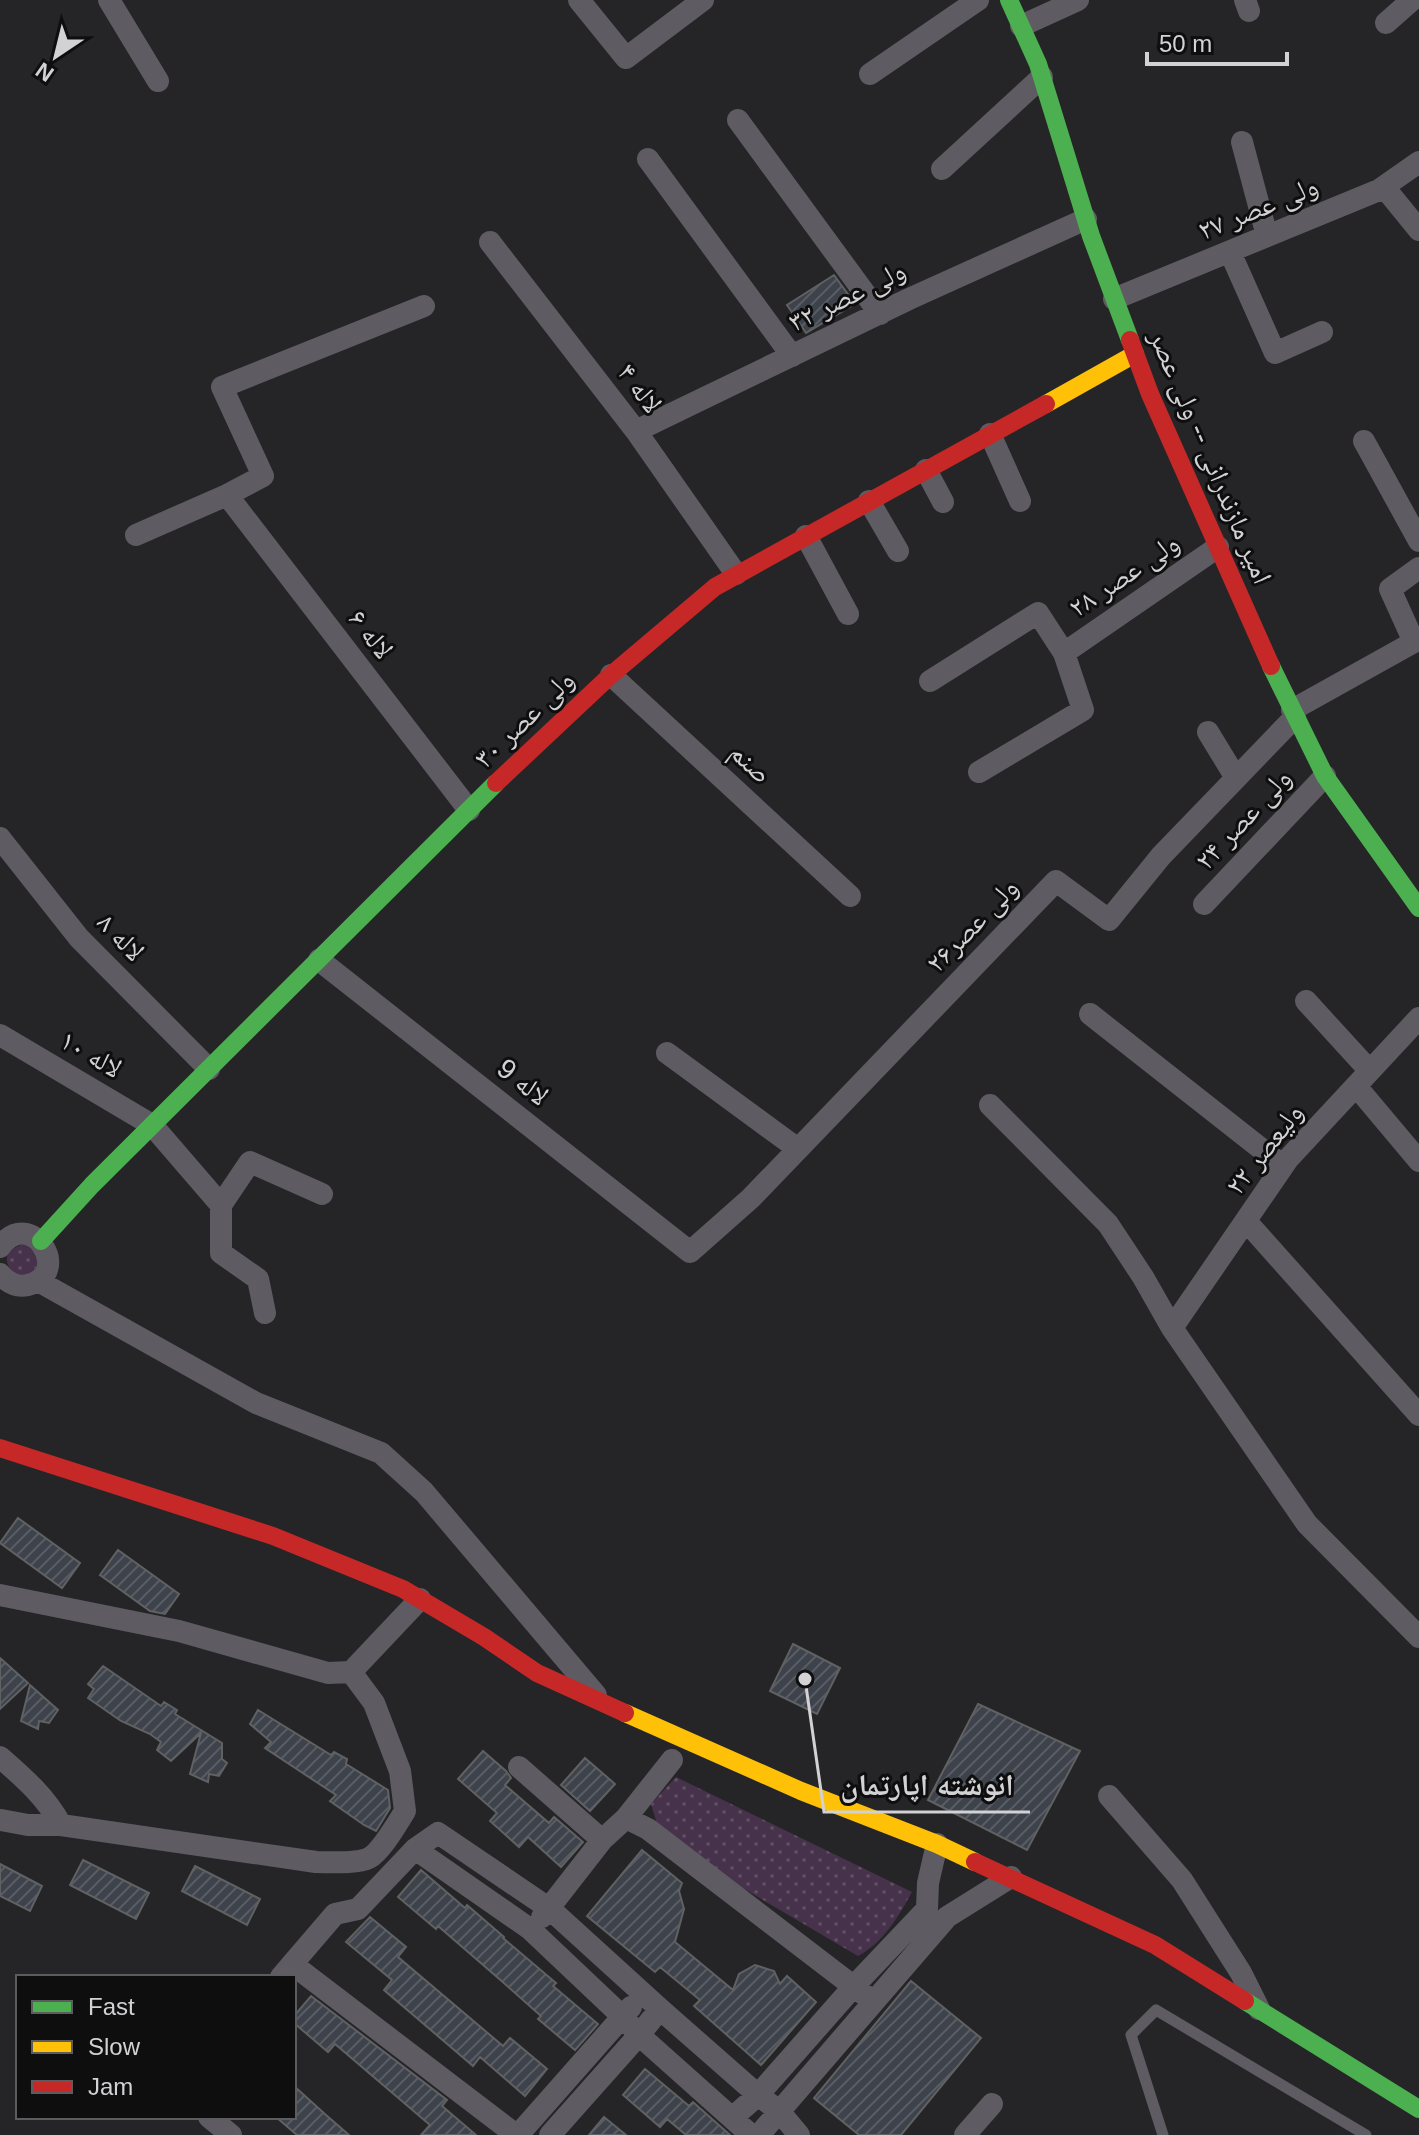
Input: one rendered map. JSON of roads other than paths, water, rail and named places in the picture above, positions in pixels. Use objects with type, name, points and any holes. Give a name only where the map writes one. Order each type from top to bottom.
[{"type":"street","points":[[109,0],[158,81]]},
{"type":"street","points":[[579,0],[626,58],[703,0]]},
{"type":"street","points":[[870,74],[978,0]]},
{"type":"street","name":"امیر مازندرانی -- ولی عصر","points":[[1009,0],[1042,77],[1086,219],[1150,394],[1275,675],[1325,776],[1419,908]]},
{"type":"street","points":[[1021,26],[1078,0]]},
{"type":"street","points":[[1386,23],[1412,0]]},
{"type":"street","points":[[942,169],[1042,77]]},
{"type":"street","points":[[738,120],[880,314]]},
{"type":"street","points":[[1242,142],[1267,236]]},
{"type":"street","points":[[648,159],[792,356]]},
{"type":"street","name":"ولی عصر ۲۷","points":[[1114,299],[1384,187],[1419,162]]},
{"type":"street","points":[[1384,187],[1419,230]]},
{"type":"street","name":"ولی عصر ۳۲","points":[[636,431],[1086,219]]},
{"type":"street","name":"لاله ۴","points":[[490,242],[636,431],[736,574]]},
{"type":"street","points":[[1230,252],[1275,353],[1322,332]]},
{"type":"street","points":[[136,535],[263,476],[222,387],[424,306]]},
{"type":"street","name":"ولی عصر ۳۰","points":[[41,1241],[92,1185],[469,810],[611,675],[715,587],[1135,354]]},
{"type":"street","points":[[990,434],[1020,501]]},
{"type":"street","points":[[1364,441],[1419,541]]},
{"type":"street","points":[[926,470],[943,502]]},
{"type":"street","name":"لاله ۶","points":[[227,495],[469,810]]},
{"type":"street","points":[[869,501],[898,551]]},
{"type":"street","points":[[806,536],[848,614]]},
{"type":"street","name":"ولی عصر ۲۸","points":[[1064,653],[1218,547]]},
{"type":"street","points":[[1417,647],[1390,589],[1419,568]]},
{"type":"street","name":"ولی عصر ۲۸","points":[[930,681],[1038,613],[1064,653],[1083,710],[979,772]]},
{"type":"street","name":"ولی عصر۲۶","points":[[690,1252],[751,1198],[1056,881],[1109,920],[1161,856],[1294,713],[1417,647]]},
{"type":"street","name":"صنم","points":[[611,675],[850,896]]},
{"type":"street","points":[[1208,732],[1236,778]]},
{"type":"street","name":"ولی عصر ۲۴","points":[[1204,904],[1325,776]]},
{"type":"street","name":"لاله ۸","points":[[0,838],[79,938],[209,1069]]},
{"type":"street","name":"لاله 9","points":[[319,960],[690,1252]]},
{"type":"street","points":[[1306,1001],[1419,1161]]},
{"type":"street","points":[[1090,1014],[1283,1166]]},
{"type":"street","name":"ولیعصر ۲۲","points":[[1172,1328],[1283,1166],[1419,1018]]},
{"type":"street","name":"لاله ۱۰","points":[[0,1035],[152,1125],[221,1205]]},
{"type":"street","points":[[667,1053],[798,1149]]},
{"type":"street","points":[[990,1105],[1108,1224],[1172,1328],[1307,1524],[1419,1637]]},
{"type":"street","points":[[265,1313],[258,1279],[221,1253],[221,1205],[250,1162],[322,1194]]},
{"type":"street","points":[[1246,1221],[1419,1415]]},
{"type":"street","points":[[0,1247],[10,1237],[26,1234],[41,1241],[48,1257],[44,1274],[30,1285],[13,1284],[0,1274]]},
{"type":"street","points":[[38,1281],[256,1403],[381,1453],[424,1492],[602,1702]]},
{"type":"street","points":[[0,1448],[273,1536],[403,1589],[537,1673],[801,1791],[937,1844],[1155,1945],[1419,2109]]},
{"type":"street","points":[[0,1595],[179,1631],[328,1673],[351,1672],[420,1599]]},
{"type":"street","points":[[1,1820],[28,1825],[61,1825],[316,1862],[370,1858],[405,1811],[400,1771],[374,1703],[351,1672]]},
{"type":"street","points":[[0,1757],[32,1784],[61,1825]]},
{"type":"street","points":[[530,1929],[550,1909],[602,1840],[626,1818],[672,1760]]},
{"type":"street","points":[[519,1767],[602,1840]]},
{"type":"street","points":[[1109,1796],[1182,1880],[1241,1973],[1260,2010]]},
{"type":"street","points":[[626,1818],[648,1829],[874,2002]]},
{"type":"street","points":[[286,1971],[335,1914],[358,1909],[415,1849],[438,1833],[550,1909],[779,2111],[799,2135]]},
{"type":"street","points":[[732,2118],[758,2095],[927,1909],[928,1883],[937,1844]]},
{"type":"street","points":[[415,1849],[530,1929],[639,2035],[751,2135]]},
{"type":"street","points":[[759,2135],[947,1917],[1011,1877]]},
{"type":"street","points":[[296,1978],[517,2135],[642,1992]]},
{"type":"street","points":[[550,2135],[660,2009]]},
{"type":"street","points":[[965,2135],[992,2104]]},
{"type":"street","points":[[211,2119],[231,2135]]},
{"type":"lane","points":[[1163,2135],[1131,2035],[1156,2010],[1366,2135]]},
{"type":"place","name":"انوشته اپارتمان","points":[[805,1679]]}]
